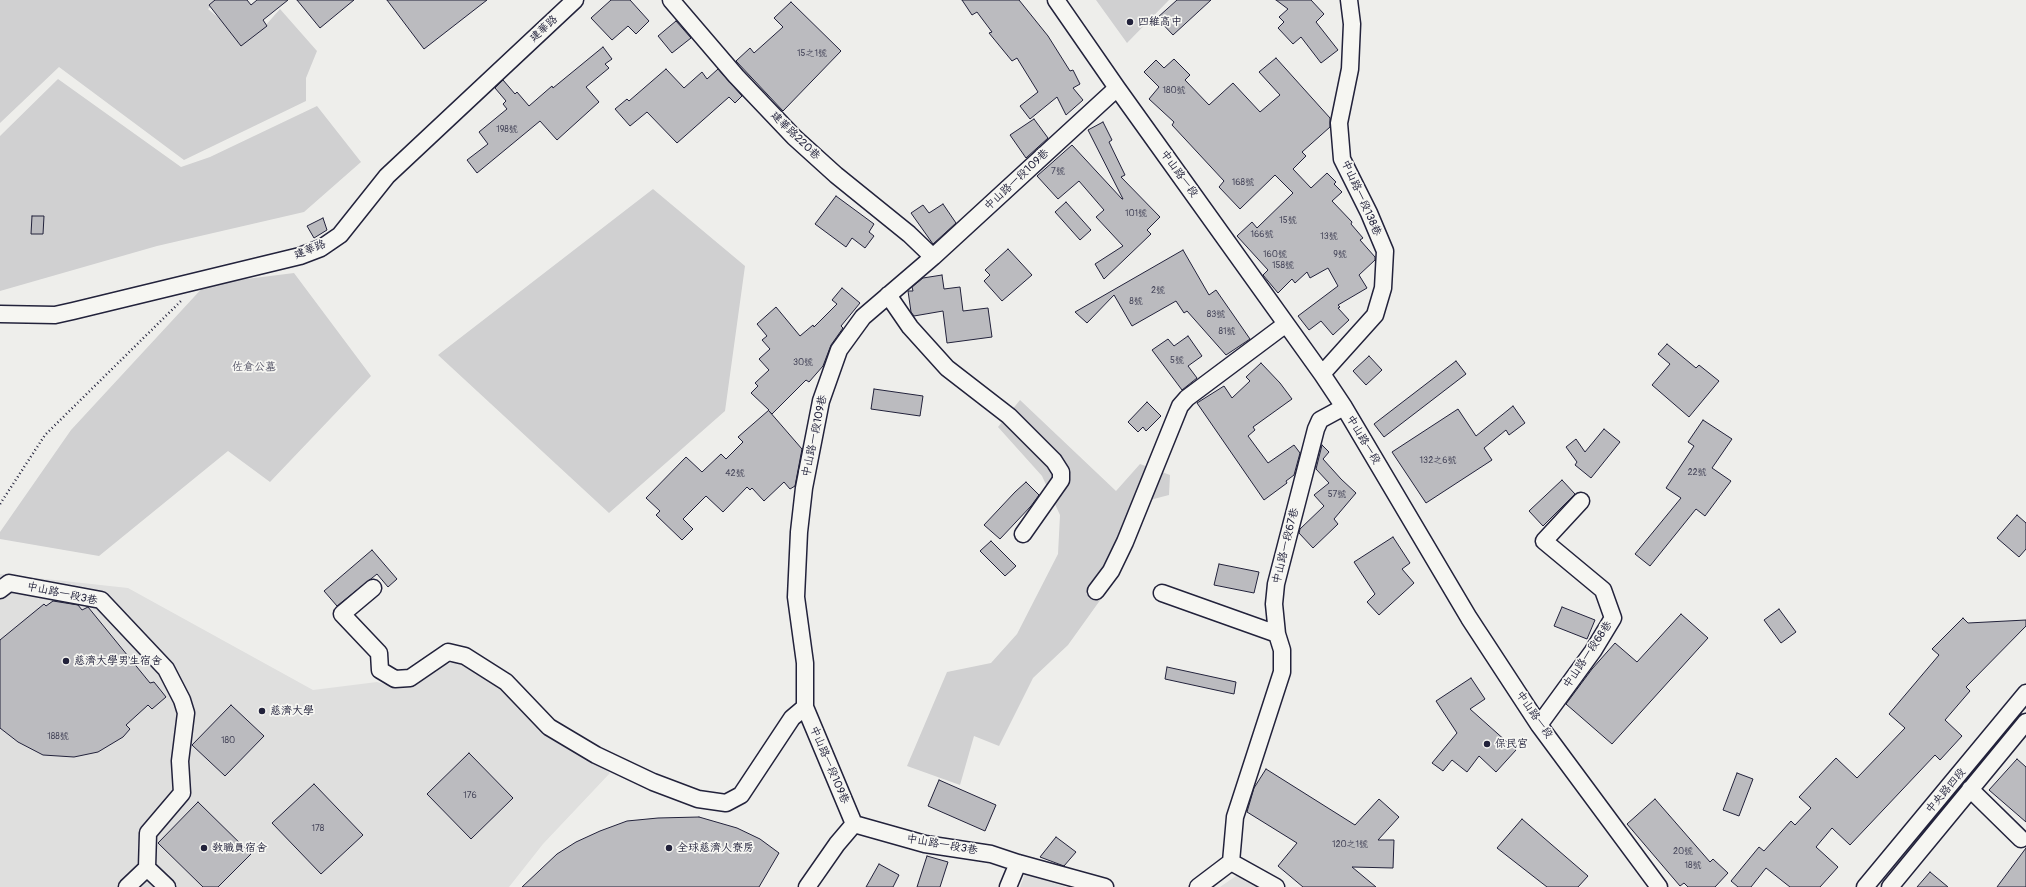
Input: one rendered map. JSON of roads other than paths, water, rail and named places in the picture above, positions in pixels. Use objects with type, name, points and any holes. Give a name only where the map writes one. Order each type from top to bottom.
[{"type":"street","name":"建華路","points":[[0,314],[55,315],[300,256],[321,248],[340,235],[387,176],[575,0]]},
{"type":"street","name":"建華路220巷","points":[[671,0],[736,76],[794,137],[836,175],[909,234],[933,257]]},
{"type":"street","name":"中山路一段","points":[[1056,0],[1117,88],[1322,374],[1344,407],[1469,618],[1539,725],[1659,887]]},
{"type":"street","name":"中山路一段138巷","points":[[1322,374],[1375,315],[1383,288],[1385,251],[1369,213],[1342,158],[1339,123],[1350,69],[1352,24],[1349,0]]},
{"type":"street","name":"中山路一段109巷","points":[[854,824],[805,707],[805,663],[796,598],[799,532],[804,488],[820,408],[840,350],[864,317],[933,257],[1117,88]]},
{"type":"street","points":[[888,295],[910,328],[947,368],[1009,416],[1054,461],[1061,472],[1061,480],[1023,534]]},
{"type":"street","points":[[1096,591],[1111,571],[1125,542],[1180,406],[1187,398],[1286,324]]},
{"type":"street","name":"中山路一段67巷","points":[[1231,862],[1235,817],[1282,672],[1282,650],[1277,634],[1274,604],[1276,584],[1316,429],[1320,420],[1344,407]]},
{"type":"street","name":"中山路一段68巷","points":[[1539,725],[1593,651],[1613,618],[1603,590],[1544,540],[1581,501]]},
{"type":"street","name":"中山路一段3巷","points":[[0,590],[9,583],[101,600],[166,670],[182,700],[186,713],[180,761],[182,793],[148,833],[147,868]]},
{"type":"street","points":[[373,588],[342,614],[379,653],[380,670],[395,680],[410,678],[448,652],[465,656],[506,682],[550,727],[596,755],[653,782],[698,799],[726,803],[740,795],[792,718],[805,707]]},
{"type":"street","points":[[1162,593],[1277,634]]},
{"type":"street","name":"中央路四段","points":[[1865,887],[2026,693]]},
{"type":"street","name":"中央路四段","points":[[1890,887],[2026,722]]},
{"type":"street","points":[[1970,789],[2021,839]]},
{"type":"street","points":[[807,887],[837,844],[854,824]]},
{"type":"street","name":"中山路一段3巷","points":[[854,824],[924,844],[990,854],[1105,887]]},
{"type":"street","points":[[1198,887],[1231,862],[1276,887]]},
{"type":"street","points":[[1008,887],[1018,863]]},
{"type":"street","points":[[127,887],[147,868],[167,887]]},
{"type":"place","name":"四維高中","points":[[1130,22]]},
{"type":"place","name":"慈濟大學男生宿舍","points":[[66,661]]},
{"type":"place","name":"慈濟大學","points":[[262,711]]},
{"type":"place","name":"保民宮","points":[[1487,744]]},
{"type":"place","name":"教職員宿舍","points":[[204,848]]},
{"type":"place","name":"全球慈濟人寮房","points":[[669,848]]},
{"type":"park label","name":"佐倉公墓","points":[[254,367]]}]
